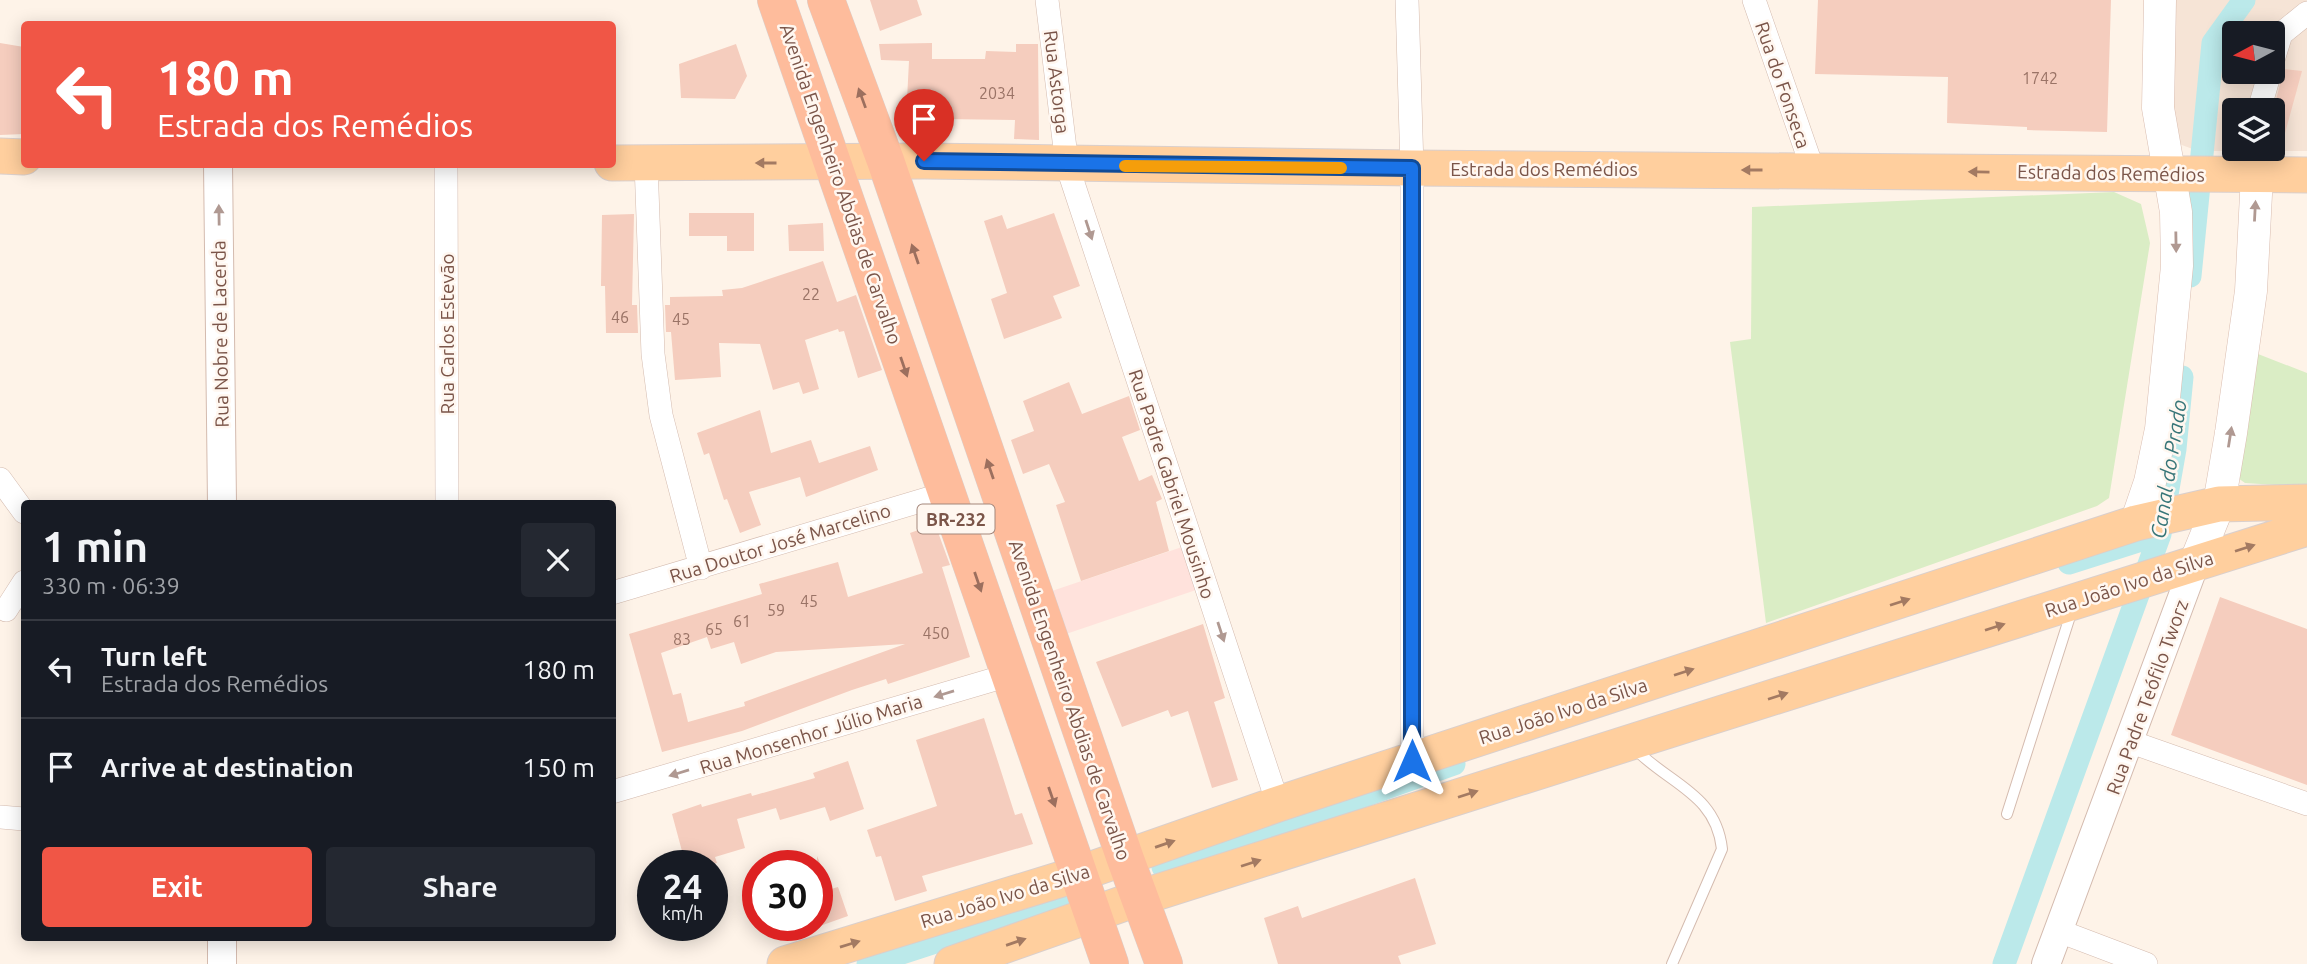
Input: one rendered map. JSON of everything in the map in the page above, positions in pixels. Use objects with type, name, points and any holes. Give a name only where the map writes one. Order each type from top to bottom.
[{"type":"highway","name":"Avenida Engenheiro Abdias de Carvalho","points":[[776,0],[1110,964]]},
{"type":"highway","name":"Avenida Engenheiro Abdias de Carvalho","points":[[826,0],[886,162],[1125,858],[1164,964]]},
{"type":"main road","points":[[2145,521],[2161,429],[2177,266],[2176,212],[2179,174],[2158,108],[2160,0]]},
{"type":"main road","points":[[0,156],[21,157]]},
{"type":"main road","name":"Estrada dos Remédios","points":[[629,163],[886,162],[2179,174],[2250,166],[2307,175]]},
{"type":"main road","name":"Rua Padre Teófilo Tworz","points":[[2195,563],[2250,291],[2250,166]]},
{"type":"main road","name":"Rua João Ivo da Silva","points":[[785,964],[1078,874],[1278,804],[2145,521],[2205,507],[2307,502]]},
{"type":"main road","name":"Rua João Ivo da Silva","points":[[952,964],[1139,898],[2307,528]]},
{"type":"street","name":"Rua Astorga","points":[[1046,0],[1067,165]]},
{"type":"street","points":[[1407,0],[1412,168],[1412,761]]},
{"type":"street","name":"Rua do Fonseca","points":[[1754,0],[1813,170]]},
{"type":"street","points":[[2286,30],[2307,13]]},
{"type":"street","points":[[629,163],[661,415],[701,568]]},
{"type":"street","name":"Rua Padre Gabriel Mousinho","points":[[1067,165],[1278,804]]},
{"type":"street","name":"Rua Nobre de Lacerda","points":[[218,168],[222,500]]},
{"type":"street","name":"Rua Carlos Estevão","points":[[446,168],[447,500]]},
{"type":"street","points":[[0,479],[21,508]]},
{"type":"street","name":"Rua Doutor José Marcelino","points":[[616,592],[947,493]]},
{"type":"street","name":"Rua Padre Teófilo Tworz","points":[[2046,964],[2131,742],[2195,563]]},
{"type":"street","points":[[10,611],[21,588]]},
{"type":"street","name":"Rua Monsenhor Júlio Maria","points":[[616,791],[1009,675]]},
{"type":"street","points":[[2131,742],[2307,804]]},
{"type":"street","points":[[0,817],[21,820]]},
{"type":"street","points":[[2059,931],[2147,964]]},
{"type":"street","points":[[222,941],[222,964]]},
{"type":"lane","points":[[2007,814],[2089,597]]},
{"type":"lane","points":[[1629,743],[1652,767],[1705,803],[1713,815],[1720,835],[1722,849],[1672,964]]},
{"type":"shaded area","points":[[2150,0],[2307,0],[2307,151],[2285,151],[2285,98],[2222,98],[2222,151],[2198,151],[2163,138]]},
{"type":"shaded area","points":[[1182,547],[1196,590],[1063,635],[1049,592]]},
{"type":"green space","points":[[2114,192],[2141,204],[2150,243],[2109,498],[2097,506],[1766,623],[1730,342],[1751,339],[1752,207]]},
{"type":"green space","points":[[2258,354],[2307,373],[2307,487],[2245,483],[2238,478]]},
{"type":"building","points":[[870,0],[917,0],[922,15],[880,31]]},
{"type":"building","points":[[1818,0],[2111,0],[2107,132],[2027,130],[2027,127],[1947,123],[1948,77],[1815,74]]},
{"type":"building","points":[[0,43],[21,46],[21,134],[0,135]]},
{"type":"building","points":[[932,43],[932,59],[985,59],[986,51],[1016,52],[1016,44],[1038,44],[1039,140],[1014,139],[1015,120],[944,119],[944,116],[906,119],[909,61],[881,60],[879,44]]},
{"type":"building","points":[[736,44],[747,76],[735,99],[681,98],[679,64]]},
{"type":"building","points":[[2286,69],[2302,71],[2285,133],[2285,98],[2276,98],[2280,84],[2286,84]]},
{"type":"building","points":[[689,213],[754,213],[754,251],[727,251],[727,236],[689,236]]},
{"type":"building","points":[[1054,213],[1080,286],[1053,296],[1062,318],[1004,339],[991,299],[1007,293],[984,221],[1002,215],[1007,229]]},
{"type":"building","points":[[634,214],[632,305],[637,305],[638,333],[606,333],[605,286],[601,286],[602,215]]},
{"type":"building","points":[[823,223],[824,251],[789,251],[788,225]]},
{"type":"building","points":[[823,261],[837,302],[856,295],[882,370],[858,378],[844,331],[839,332],[838,329],[805,340],[819,389],[803,394],[799,382],[773,390],[760,344],[719,343],[721,377],[675,380],[671,332],[666,332],[665,305],[670,305],[670,297],[723,296],[722,290],[742,288]]},
{"type":"building","points":[[1069,382],[1082,414],[1129,396],[1140,430],[1122,437],[1139,481],[1152,475],[1162,499],[1156,502],[1169,551],[1081,581],[1056,505],[1065,502],[1049,464],[1023,474],[1011,440],[1034,431],[1023,401]]},
{"type":"building","points":[[760,410],[771,453],[811,440],[819,463],[870,446],[878,470],[806,497],[800,477],[749,492],[761,525],[740,533],[727,499],[724,500],[709,453],[704,455],[697,433]]},
{"type":"building","points":[[935,524],[950,565],[942,567],[970,657],[888,684],[886,679],[742,731],[662,752],[629,634],[762,594],[759,584],[838,562],[848,597],[923,573],[910,533]],"holes":[[[707,637],[711,649],[734,642],[741,664],[776,652],[905,644],[744,702],[745,706],[688,722],[681,693],[673,695],[661,653]]]},
{"type":"building","points":[[2220,597],[2307,629],[2307,785],[2171,735]]},
{"type":"building","points":[[1203,624],[1225,698],[1214,702],[1238,780],[1212,788],[1188,711],[1171,717],[1168,710],[1122,727],[1096,662]]},
{"type":"building","points":[[984,718],[1015,815],[1022,813],[1033,844],[922,876],[927,891],[895,901],[881,856],[876,857],[867,830],[937,806],[916,740]]},
{"type":"building","points":[[848,761],[864,809],[830,821],[825,807],[780,820],[776,808],[737,819],[745,848],[728,853],[728,850],[682,850],[672,814],[701,804],[702,807],[751,793],[752,796],[815,778],[813,773]]},
{"type":"building","points":[[1415,878],[1436,944],[1398,956],[1401,964],[1278,964],[1264,918],[1298,906],[1302,918]]},
{"type":"building","points":[[838,887],[848,916],[833,921],[833,888]]},
{"type":"waterway","name":"Canal do Prado","points":[[2190,276],[2213,43],[2244,0]]},
{"type":"waterway","name":"Canal do Prado","points":[[2004,964],[2160,534],[2175,449],[2182,377]]},
{"type":"waterway","points":[[2069,563],[2160,534]]},
{"type":"waterway","points":[[1163,867],[1454,764]]},
{"type":"waterway","points":[[868,964],[1061,901]]},
{"type":"slow traffic","points":[[1125,166],[1341,168]]},
{"type":"route","points":[[924,161],[1412,168],[1412,761]]}]
